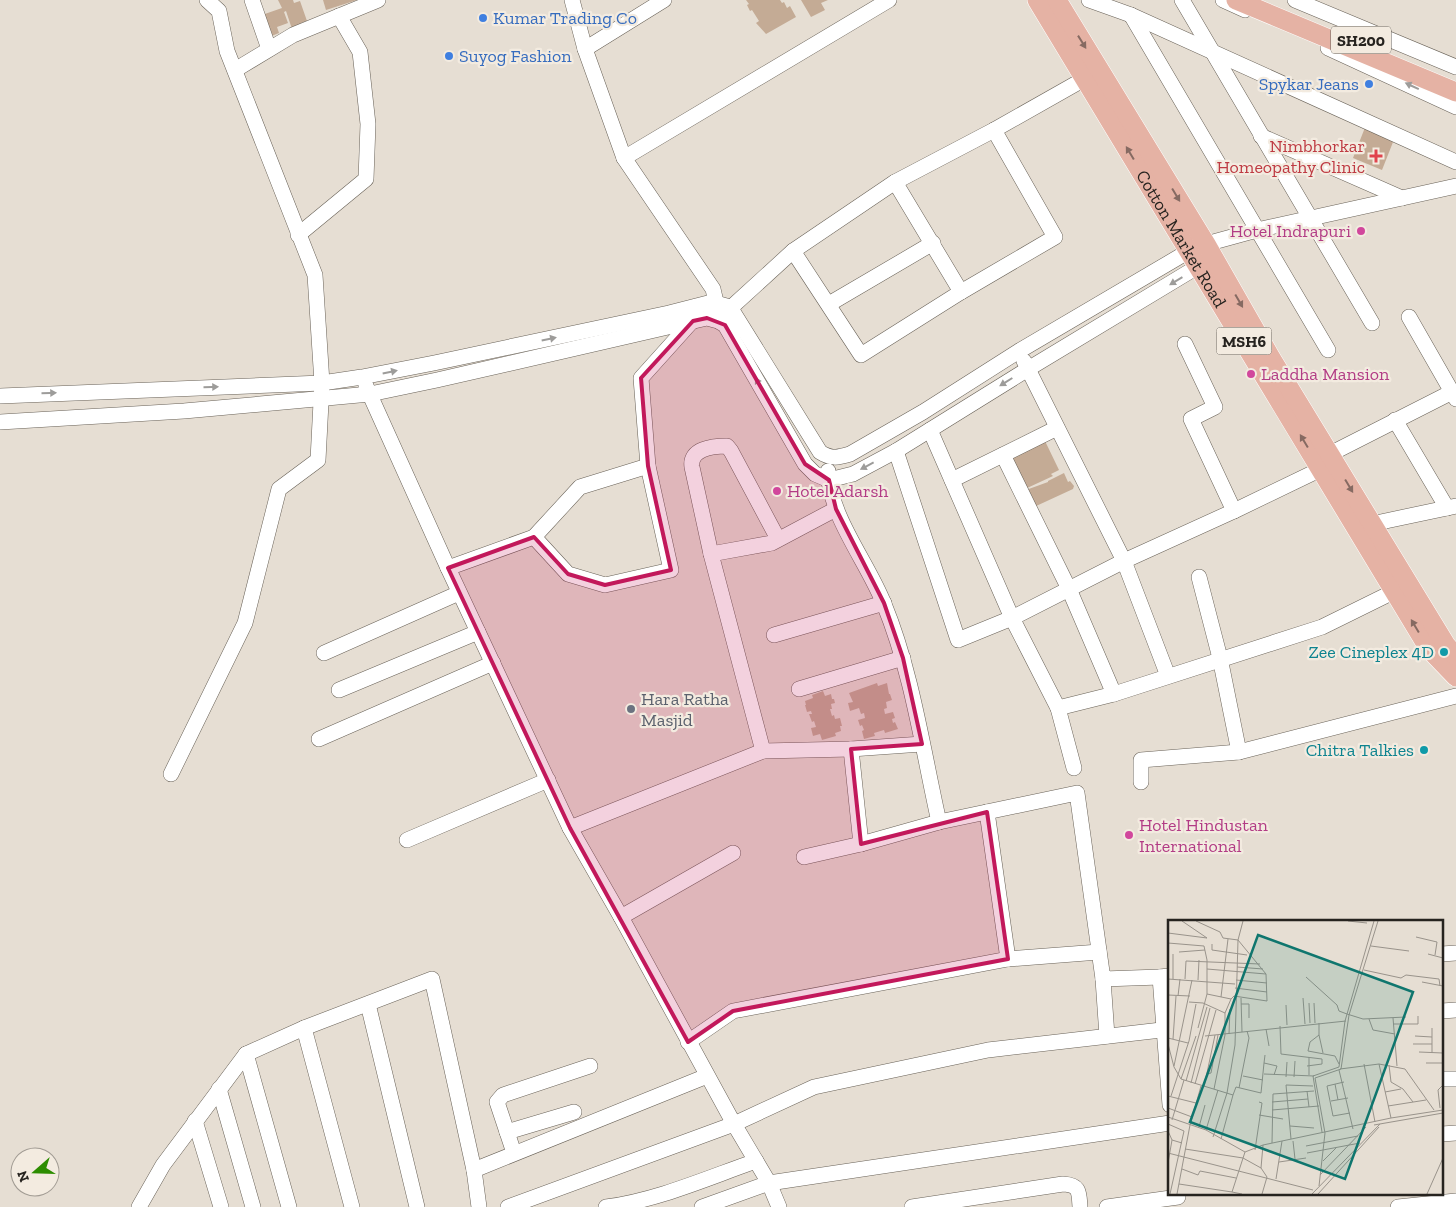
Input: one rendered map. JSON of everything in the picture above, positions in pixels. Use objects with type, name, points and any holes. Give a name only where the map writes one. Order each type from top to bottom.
[{"type":"main road","name":"Cotton Market Road","points":[[1037,0],[1092,74],[1202,254],[1271,358],[1326,462],[1364,525],[1447,648],[1456,677]]},
{"type":"main road","name":"Cotton Market Road","points":[[1057,0],[1092,74]]},
{"type":"main road","points":[[1236,0],[1456,92]]},
{"type":"main road","name":"SH200","points":[[1267,0],[1456,80]]},
{"type":"main road","name":"Cotton Market Road","points":[[1364,525],[1394,591],[1447,648]]},
{"type":"street","points":[[171,774],[245,623],[279,489],[318,460],[322,383],[315,275],[227,51],[219,11],[207,0]]},
{"type":"street","points":[[252,0],[269,49]]},
{"type":"street","points":[[234,70],[293,35],[378,0]]},
{"type":"street","points":[[572,0],[585,49],[624,158],[820,452],[828,457],[850,454],[923,412],[1019,351],[1202,254]]},
{"type":"street","points":[[585,49],[664,0]]},
{"type":"street","points":[[624,158],[890,0]]},
{"type":"street","points":[[1088,0],[1131,15],[1456,162]]},
{"type":"street","points":[[1182,0],[1372,324]]},
{"type":"street","points":[[1223,0],[1456,106]]},
{"type":"street","points":[[1295,0],[1456,67]]},
{"type":"street","points":[[1131,15],[1328,350]]},
{"type":"street","points":[[298,234],[366,179],[368,124],[360,52],[339,16]]},
{"type":"street","points":[[534,537],[568,574],[605,586],[671,570],[648,466],[642,378],[723,304],[792,251],[895,182],[994,130],[1092,74]]},
{"type":"street","points":[[792,251],[862,355],[960,292],[1055,237],[994,130]]},
{"type":"street","points":[[1261,136],[1402,198]]},
{"type":"street","points":[[895,182],[960,292]]},
{"type":"street","points":[[0,422],[184,411],[370,394],[706,320],[726,325],[805,464],[815,474],[828,480],[853,474],[896,452],[1028,369],[1225,238],[1456,186]]},
{"type":"street","points":[[829,304],[933,244]]},
{"type":"street","points":[[0,396],[322,383],[362,378],[697,306],[723,304]]},
{"type":"street","points":[[697,306],[706,320]]},
{"type":"street","points":[[896,452],[958,640],[1012,618],[1124,561],[1234,511],[1326,462],[1395,420],[1454,395],[1410,317]]},
{"type":"street","points":[[1185,344],[1215,407],[1191,420],[1234,511]]},
{"type":"street","points":[[1019,351],[1124,561],[1168,676]]},
{"type":"street","points":[[362,378],[448,568],[570,828],[621,916],[707,1076],[769,1183],[779,1207]]},
{"type":"street","points":[[1364,525],[1451,507],[1395,420]]},
{"type":"street","points":[[952,480],[1057,428]]},
{"type":"street","points":[[930,430],[1012,618],[1058,708],[1074,768]]},
{"type":"street","points":[[763,752],[711,554],[691,461],[697,452],[721,446],[726,446],[731,450],[778,539]]},
{"type":"street","points":[[1003,455],[1069,589],[1114,694]]},
{"type":"street","points":[[828,457],[828,480],[836,509],[884,603],[903,658],[939,822]]},
{"type":"street","points":[[448,568],[534,537],[580,487],[648,466]]},
{"type":"street","points":[[711,554],[772,543],[836,509]]},
{"type":"street","points":[[1199,577],[1220,658],[1238,752]]},
{"type":"street","points":[[1058,708],[1114,694],[1220,658],[1322,627],[1394,591]]},
{"type":"street","points":[[324,653],[460,593]]},
{"type":"street","points":[[774,635],[884,603]]},
{"type":"street","points":[[339,690],[478,632]]},
{"type":"street","points":[[799,689],[903,658]]},
{"type":"street","points":[[319,739],[493,663]]},
{"type":"street","points":[[1141,782],[1141,760],[1238,752],[1456,696]]},
{"type":"street","points":[[570,828],[763,752],[922,744]]},
{"type":"street","points":[[850,749],[861,844]]},
{"type":"street","points":[[407,840],[548,780]]},
{"type":"street","points":[[804,857],[861,844],[939,822],[1077,793],[1103,979],[1107,1036]]},
{"type":"street","points":[[987,812],[1008,960]]},
{"type":"street","points":[[621,916],[733,853]]},
{"type":"street","points":[[688,1042],[733,1010],[1008,960],[1099,952]]},
{"type":"street","points":[[1103,979],[1165,976],[1168,1076]]},
{"type":"street","points":[[139,1207],[163,1165],[246,1054],[304,1028],[432,980],[474,1170],[479,1207]]},
{"type":"street","points":[[368,1004],[417,1207]]},
{"type":"street","points":[[304,1028],[352,1207]]},
{"type":"street","points":[[508,1207],[734,1124],[814,1087],[988,1050],[1166,1029]]},
{"type":"street","points":[[246,1054],[289,1207]]},
{"type":"street","points":[[514,1153],[497,1102],[499,1098],[503,1095],[590,1066]]},
{"type":"street","points":[[474,1170],[707,1076]]},
{"type":"street","points":[[219,1089],[253,1207]]},
{"type":"street","points":[[508,1132],[574,1112]]},
{"type":"street","points":[[195,1121],[221,1207]]},
{"type":"street","points":[[702,1207],[769,1183],[1168,1123]]},
{"type":"street","points":[[606,1207],[658,1196],[756,1161]]},
{"type":"street","points":[[912,1207],[1070,1184],[1076,1187],[1079,1192],[1080,1207]]},
{"type":"street","points":[[1107,1207],[1178,1199]]},
{"type":"street","points":[[1398,1207],[1456,1201]]},
{"type":"highlighted area","points":[[707,318],[725,325],[805,464],[829,480],[836,509],[884,603],[903,658],[922,744],[851,749],[861,844],[987,812],[1008,959],[733,1011],[688,1042],[570,828],[448,568],[534,537],[568,574],[605,585],[671,570],[648,466],[641,378],[693,321]]},
{"type":"building","points":[[278,0],[293,0],[294,3],[300,1],[307,21],[301,23],[302,26],[292,29],[286,11],[284,12],[288,23],[277,27],[279,33],[269,37],[259,16],[282,8]]},
{"type":"building","points":[[323,0],[357,0],[326,10]]},
{"type":"building","points":[[746,0],[780,0],[782,3],[784,2],[787,8],[790,6],[796,17],[766,34],[756,23],[759,21],[752,10],[750,11]]},
{"type":"building","points":[[801,0],[828,0],[821,3],[825,10],[811,17]]},
{"type":"building","points":[[1366,125],[1395,137],[1382,170],[1353,158]]},
{"type":"building","points":[[1045,441],[1059,470],[1051,474],[1053,476],[1025,489],[1009,458]]},
{"type":"building","points":[[1064,473],[1068,482],[1070,481],[1074,486],[1073,489],[1034,507],[1026,490],[1048,482]]},
{"type":"building","points":[[877,683],[878,686],[887,683],[892,700],[886,702],[885,714],[893,712],[895,718],[892,719],[893,723],[895,722],[898,729],[885,733],[884,730],[874,733],[875,736],[864,739],[862,731],[864,730],[858,720],[865,718],[864,713],[861,714],[859,708],[850,711],[848,703],[853,702],[849,693]]},
{"type":"building","points":[[823,691],[825,696],[831,694],[832,699],[834,699],[835,703],[831,704],[832,709],[830,709],[832,716],[834,715],[835,719],[840,718],[842,726],[840,726],[841,731],[835,733],[836,736],[822,740],[820,734],[813,736],[811,728],[816,727],[809,714],[812,714],[811,711],[807,712],[805,701],[813,698],[812,695]]},
{"type":"place","name":"Kumar Trading Co","points":[[483,18]]},
{"type":"place","name":"Suyog Fashion","points":[[449,56]]},
{"type":"place","name":"Spykar Jeans","points":[[1369,84]]},
{"type":"place","name":"Nimbhorkar Homeopathy Clinic","points":[[1376,156]]},
{"type":"place","name":"Hotel Indrapuri","points":[[1361,231]]},
{"type":"place","name":"Laddha Mansion","points":[[1251,374]]},
{"type":"place","name":"Hotel Adarsh","points":[[777,491]]},
{"type":"place","name":"Zee Cineplex 4D","points":[[1444,652]]},
{"type":"place","name":"Hara Ratha Masjid","points":[[631,709]]},
{"type":"place","name":"Chitra Talkies","points":[[1424,750]]},
{"type":"place","name":"Hotel Hindustan International","points":[[1129,835]]}]
